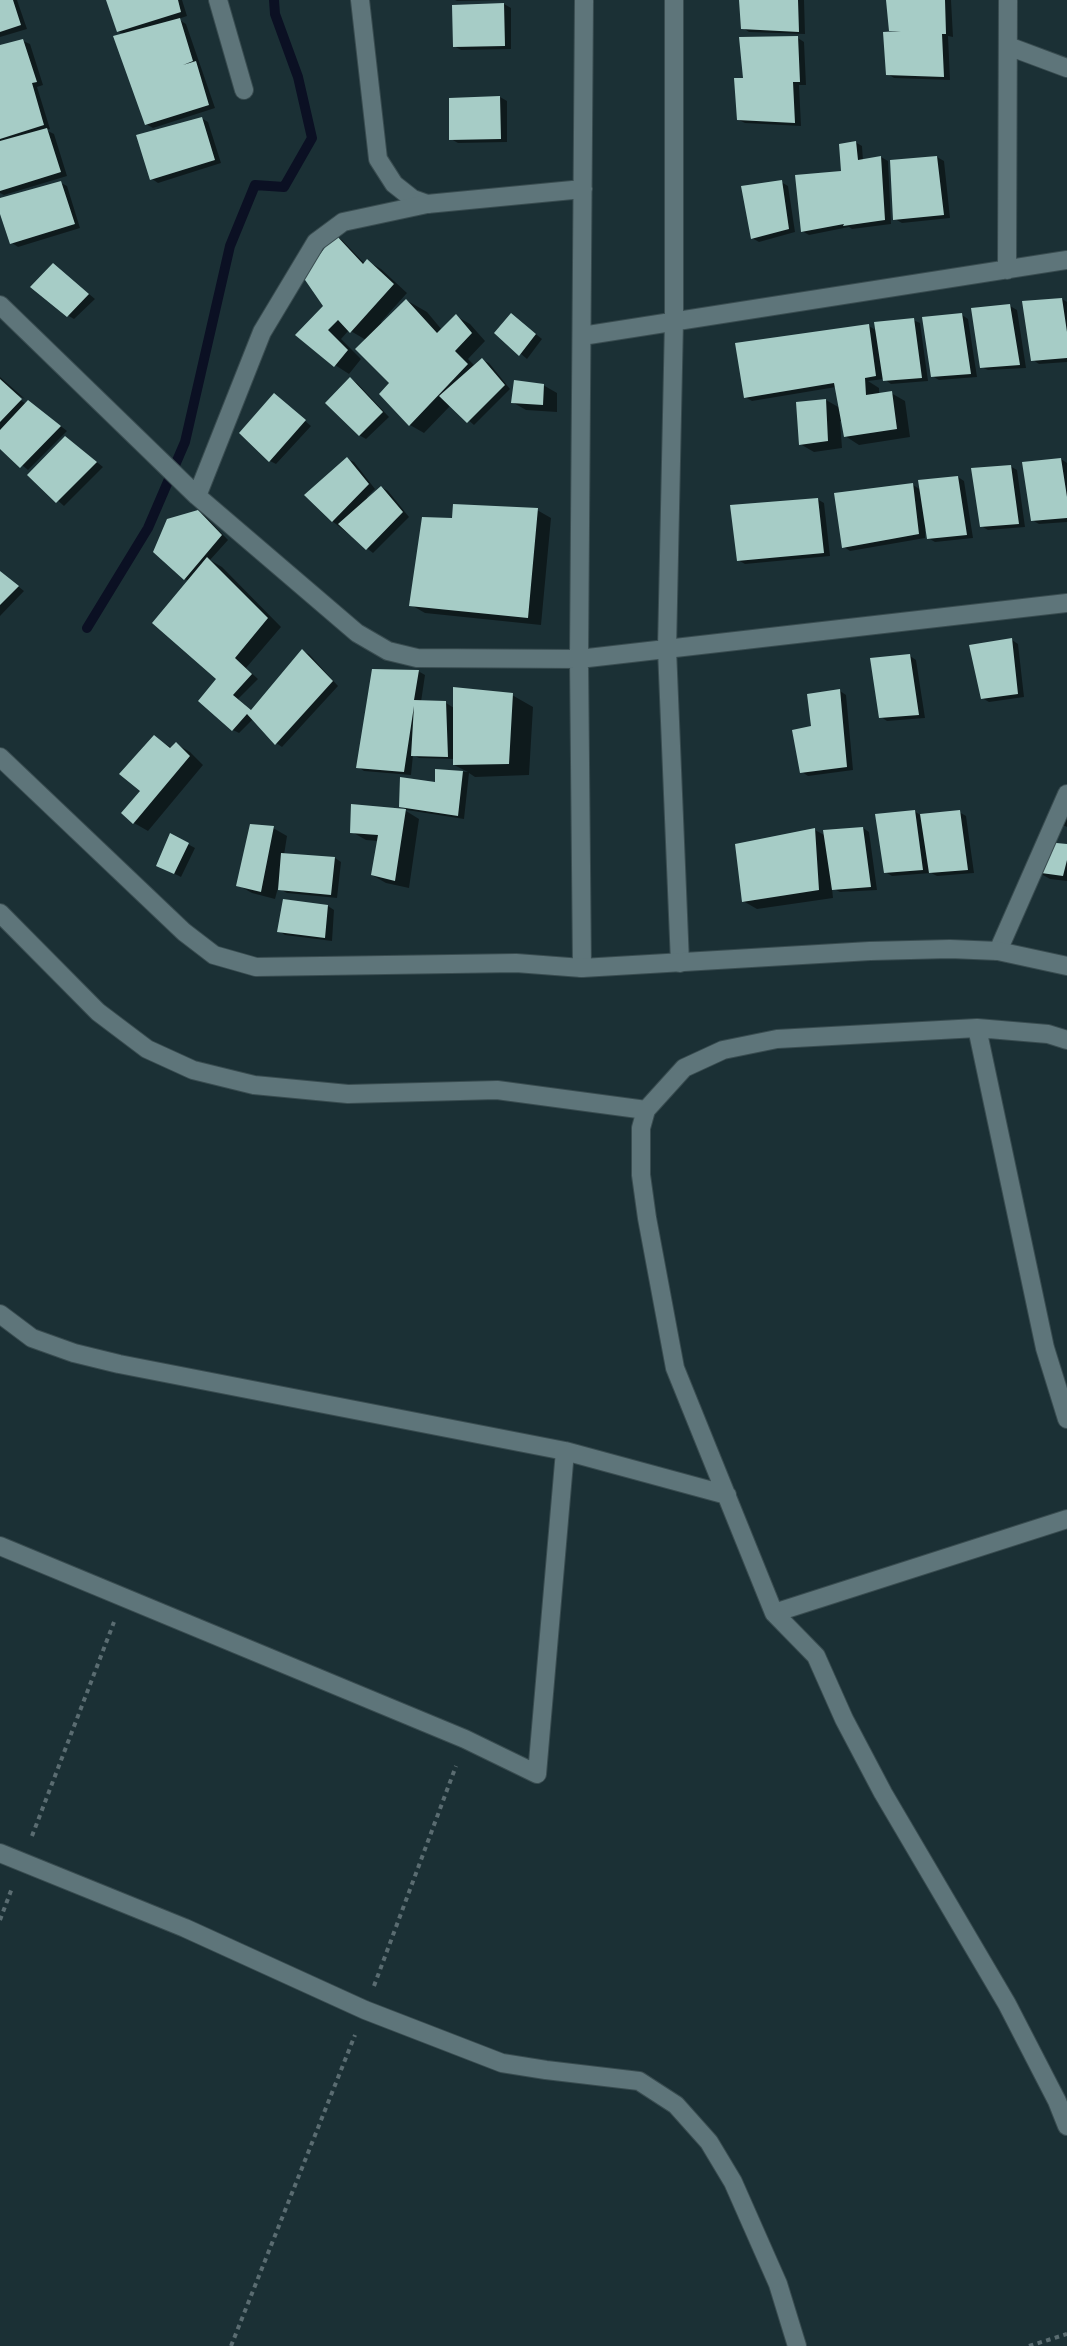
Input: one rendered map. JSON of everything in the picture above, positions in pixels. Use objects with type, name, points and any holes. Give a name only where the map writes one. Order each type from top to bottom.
[{"type":"street","points":[[218,0],[244,90]]},
{"type":"street","points":[[360,0],[378,159],[394,184],[413,199],[428,204]]},
{"type":"street","points":[[582,968],[579,659],[584,0]]},
{"type":"street","points":[[674,0],[674,321],[668,649],[680,963]]},
{"type":"street","points":[[1007,270],[1008,0]]},
{"type":"street","points":[[1008,46],[1067,68]]},
{"type":"street","points":[[197,496],[262,332],[316,243],[343,222],[428,204],[583,189]]},
{"type":"street","points":[[582,336],[1067,261]]},
{"type":"street","points":[[0,305],[197,496],[357,633],[388,651],[417,658],[579,659],[1067,603]]},
{"type":"street","points":[[0,757],[184,932],[214,955],[256,967],[516,963],[582,968],[870,951],[950,949],[998,951],[1067,966]]},
{"type":"street","points":[[998,951],[1067,794]]},
{"type":"street","points":[[0,913],[98,1012],[147,1050],[193,1070],[254,1085],[348,1094],[497,1090],[646,1110]]},
{"type":"street","points":[[978,1028],[1045,1348],[1067,1419]]},
{"type":"street","points":[[1067,1040],[1048,1034],[978,1028],[777,1039],[723,1050],[684,1068],[646,1110],[641,1128],[642,1175],[647,1218],[675,1368],[774,1613],[816,1656],[844,1719],[878,1783],[1007,2004],[1057,2101],[1067,2126]]},
{"type":"street","points":[[0,1314],[32,1338],[86,1356],[565,1451],[727,1495]]},
{"type":"street","points":[[0,1546],[465,1740],[537,1774],[565,1451]]},
{"type":"street","points":[[774,1613],[1067,1519]]},
{"type":"street","points":[[0,1853],[185,1928],[365,2010],[502,2063],[639,2081],[676,2105],[709,2142],[733,2182],[778,2284],[797,2346]]},
{"type":"path","points":[[0,1920],[123,1599]]},
{"type":"path","points":[[231,2346],[365,2010],[465,1740]]},
{"type":"path","points":[[1029,2346],[1067,2334]]},
{"type":"building","points":[[0,0],[13,0],[21,25],[0,32]]},
{"type":"building","points":[[106,0],[178,0],[181,12],[117,32]]},
{"type":"building","points":[[739,0],[798,0],[799,32],[741,29]]},
{"type":"building","points":[[886,0],[945,0],[946,34],[942,34],[944,77],[886,75],[883,32],[901,31],[889,31]]},
{"type":"building","points":[[504,3],[505,46],[453,47],[452,5]]},
{"type":"building","points":[[180,18],[193,61],[183,65],[196,61],[209,105],[145,125],[113,36]]},
{"type":"building","points":[[798,36],[800,82],[793,82],[795,123],[737,120],[734,78],[743,78],[739,37]]},
{"type":"building","points":[[23,39],[37,82],[32,83],[44,125],[0,139],[0,45]]},
{"type":"building","points":[[500,96],[501,139],[449,140],[449,98]]},
{"type":"building","points":[[202,117],[215,160],[150,180],[136,135]]},
{"type":"building","points":[[47,128],[61,172],[0,191],[0,141]]},
{"type":"building","points":[[856,141],[858,160],[881,156],[885,220],[843,226],[844,224],[801,232],[795,175],[841,171],[839,144]]},
{"type":"building","points":[[937,156],[944,215],[893,220],[890,160]]},
{"type":"building","points":[[782,180],[789,229],[751,239],[741,186]]},
{"type":"building","points":[[61,181],[75,224],[10,244],[0,214],[0,198]]},
{"type":"building","points":[[335,234],[363,264],[367,259],[394,284],[350,333],[338,320],[328,330],[348,350],[334,367],[295,335],[323,306],[303,277]]},
{"type":"building","points":[[53,263],[89,294],[67,317],[30,287]]},
{"type":"building","points":[[1062,298],[1067,332],[1067,358],[1031,361],[1022,301]]},
{"type":"building","points":[[406,299],[437,333],[456,314],[472,333],[455,351],[468,364],[409,426],[379,394],[389,383],[355,349]]},
{"type":"building","points":[[1010,304],[1020,365],[980,368],[971,308]]},
{"type":"building","points":[[511,313],[536,334],[519,356],[494,333]]},
{"type":"building","points":[[962,313],[971,374],[931,377],[922,317]]},
{"type":"building","points":[[914,318],[922,378],[883,381],[874,322]]},
{"type":"building","points":[[869,324],[876,376],[865,378],[866,395],[892,391],[897,429],[844,437],[834,383],[744,398],[735,343]]},
{"type":"building","points":[[482,358],[505,385],[467,423],[439,396]]},
{"type":"building","points":[[350,377],[383,412],[359,436],[325,403]]},
{"type":"building","points":[[0,379],[22,399],[0,422]]},
{"type":"building","points":[[514,380],[544,384],[543,405],[511,403]]},
{"type":"building","points":[[274,393],[306,420],[269,462],[239,433]]},
{"type":"building","points":[[826,399],[828,441],[799,445],[796,402]]},
{"type":"building","points":[[28,400],[61,426],[20,468],[0,449],[0,430]]},
{"type":"building","points":[[65,436],[97,462],[56,503],[27,475]]},
{"type":"building","points":[[347,457],[369,484],[332,522],[304,495]]},
{"type":"building","points":[[1061,458],[1067,497],[1067,518],[1031,521],[1022,462]]},
{"type":"building","points":[[1011,465],[1019,524],[980,527],[971,468]]},
{"type":"building","points":[[958,476],[967,535],[927,539],[918,480]]},
{"type":"building","points":[[913,483],[919,534],[842,548],[834,493]]},
{"type":"building","points":[[381,486],[403,512],[366,550],[338,524]]},
{"type":"building","points":[[818,498],[824,553],[737,561],[730,505]]},
{"type":"building","points":[[453,504],[538,508],[528,618],[409,606],[422,517],[452,518]]},
{"type":"building","points":[[198,510],[222,535],[184,580],[153,552],[167,519]]},
{"type":"building","points":[[207,557],[268,618],[235,658],[252,674],[233,695],[251,710],[302,649],[333,681],[275,745],[247,714],[232,731],[198,701],[216,679],[152,623]]},
{"type":"building","points":[[0,571],[19,586],[0,605]]},
{"type":"building","points":[[1012,638],[1018,694],[981,699],[969,645]]},
{"type":"building","points":[[910,654],[919,715],[879,718],[870,658]]},
{"type":"building","points":[[372,669],[419,670],[414,700],[446,701],[448,757],[411,756],[414,706],[404,772],[356,768]]},
{"type":"building","points":[[453,687],[513,693],[509,764],[453,765]]},
{"type":"building","points":[[840,689],[847,767],[800,773],[792,730],[811,726],[807,694]]},
{"type":"building","points":[[154,735],[170,748],[176,742],[190,756],[133,824],[121,813],[140,791],[119,774]]},
{"type":"building","points":[[435,769],[463,771],[458,816],[399,807],[400,777],[435,782]]},
{"type":"building","points":[[351,804],[406,809],[395,881],[371,875],[378,835],[350,833]]},
{"type":"building","points":[[915,810],[923,870],[884,873],[875,814]]},
{"type":"building","points":[[960,810],[968,870],[929,873],[920,814]]},
{"type":"building","points":[[250,824],[274,826],[261,892],[236,886]]},
{"type":"building","points":[[863,827],[871,887],[832,890],[823,830]]},
{"type":"building","points":[[815,828],[819,890],[742,902],[735,844]]},
{"type":"building","points":[[170,833],[189,843],[174,874],[156,866]]},
{"type":"building","points":[[1046,842],[1067,844],[1067,860],[1063,876],[1034,872]]},
{"type":"building","points":[[281,853],[335,857],[331,895],[278,890]]},
{"type":"building","points":[[283,899],[328,905],[325,938],[277,932]]},
{"type":"waterway","points":[[87,628],[148,528],[185,442],[230,246],[255,185],[284,187],[312,138],[298,77],[275,14],[274,0]]}]
